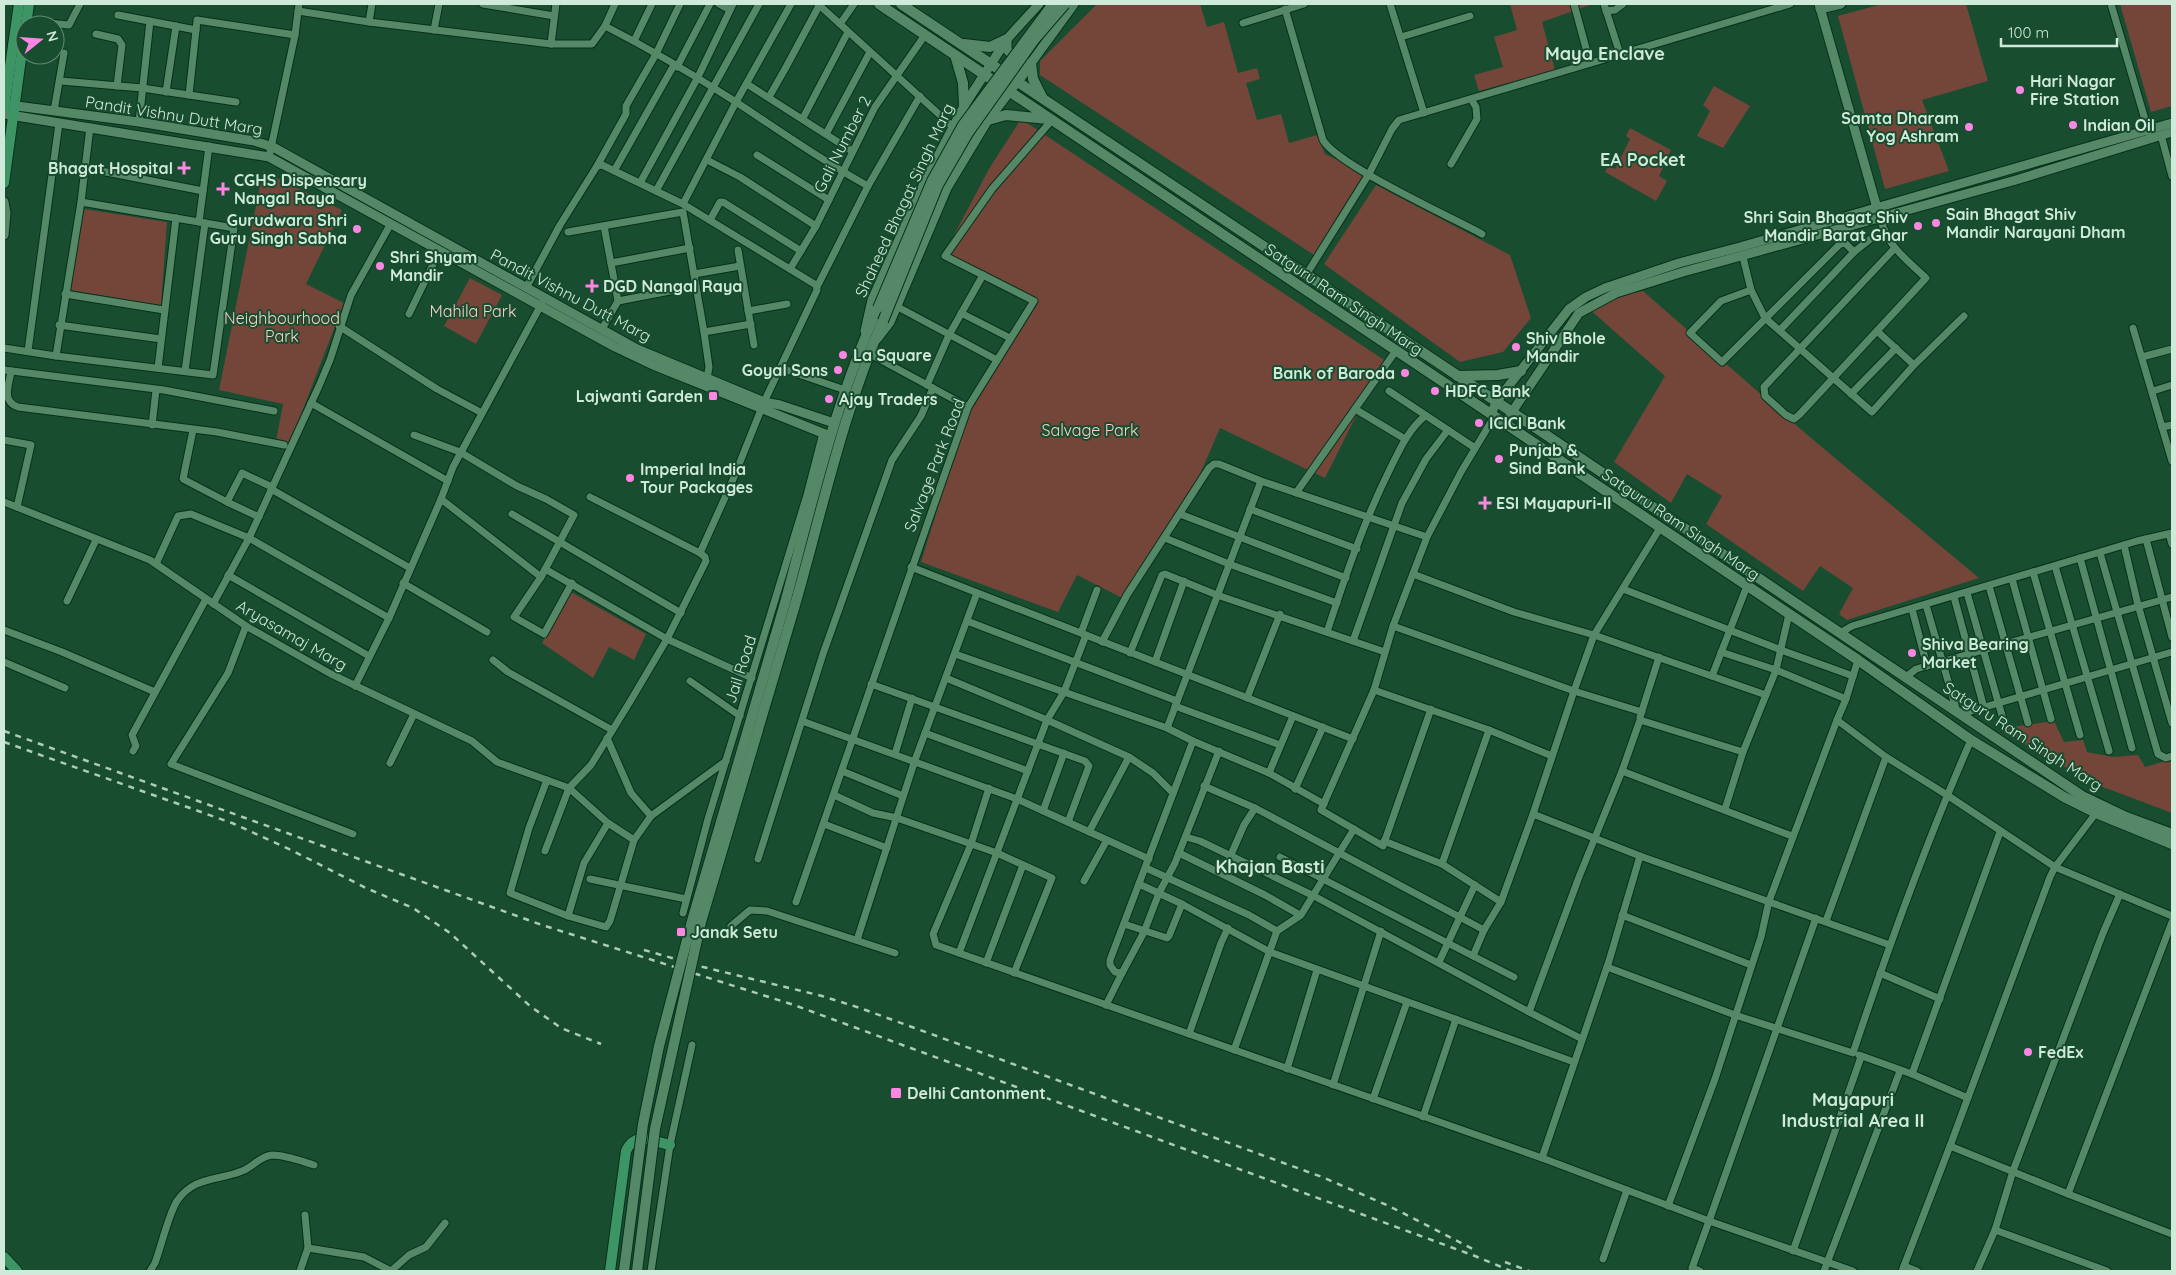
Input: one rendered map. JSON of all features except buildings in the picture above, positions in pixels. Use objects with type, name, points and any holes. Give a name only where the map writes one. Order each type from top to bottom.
[{"type":"main road","points":[[4,183],[8,110],[6,80],[19,4]]},
{"type":"main road","points":[[879,4],[984,74]]},
{"type":"main road","points":[[900,4],[990,63]]},
{"type":"main road","points":[[868,348],[878,308],[932,182],[963,125],[1053,4]]},
{"type":"main road","points":[[868,348],[883,321],[938,185],[968,133],[1034,40],[1064,4]]},
{"type":"main road","points":[[963,44],[990,47],[1007,39]]},
{"type":"main road","points":[[955,55],[963,84],[964,106]]},
{"type":"main road","name":"Satguru Ram Singh Marg","points":[[990,63],[2082,796],[2126,817],[2172,834]]},
{"type":"main road","points":[[1017,82],[1031,63]]},
{"type":"main road","points":[[1031,63],[1033,79],[1043,99]]},
{"type":"main road","points":[[8,110],[18,65]]},
{"type":"main road","name":"Satguru Ram Singh Marg","points":[[984,74],[1395,352],[1506,424],[1858,660],[1971,740],[2064,797],[2096,813],[2172,844]]},
{"type":"main road","points":[[988,120],[1006,115],[1052,120]]},
{"type":"main road","name":"Shaheed Bhagat Singh Marg","points":[[790,604],[826,434],[834,423],[845,390],[868,348]]},
{"type":"main road","name":"Shaheed Bhagat Singh Marg","points":[[790,604],[868,348]]},
{"type":"main road","points":[[1457,376],[1520,371]]},
{"type":"main road","points":[[624,1271],[643,1124],[659,1046],[694,915],[790,604]]},
{"type":"main road","points":[[637,1271],[656,1129],[701,922],[790,604]]},
{"type":"main road","points":[[610,1271],[629,1143],[633,1140],[643,1139],[670,1145]]},
{"type":"main road","points":[[4,1257],[17,1271]]},
{"type":"street","points":[[65,25],[69,25],[80,4]]},
{"type":"street","points":[[369,22],[372,4]]},
{"type":"street","points":[[434,30],[439,4]]},
{"type":"street","points":[[483,4],[554,16]]},
{"type":"street","points":[[550,44],[556,4]]},
{"type":"street","points":[[634,41],[652,4]]},
{"type":"street","points":[[526,288],[560,225],[597,166],[626,114],[626,106],[656,54],[680,4]]},
{"type":"street","points":[[614,171],[710,4]]},
{"type":"street","points":[[640,183],[697,79],[731,7],[719,4]]},
{"type":"street","points":[[656,191],[759,4]]},
{"type":"street","points":[[683,204],[736,102],[792,4]]},
{"type":"street","points":[[769,97],[819,4],[953,128]]},
{"type":"street","points":[[840,24],[854,4]]},
{"type":"street","points":[[990,63],[1007,39],[1039,4]]},
{"type":"street","points":[[1007,39],[1007,50],[1023,65],[1031,63],[1074,4]]},
{"type":"street","points":[[1242,23],[1304,4]]},
{"type":"street","points":[[1390,4],[1424,113]]},
{"type":"street","points":[[1574,4],[1590,63]]},
{"type":"street","points":[[1605,7],[1615,10],[1624,4]]},
{"type":"street","points":[[1306,275],[1369,174],[1392,129],[1399,120],[1790,4]]},
{"type":"street","points":[[1841,4],[1820,6],[1882,229],[1894,249],[1926,278],[1794,419],[1786,415],[1765,396],[1764,387],[1894,249]]},
{"type":"street","points":[[2111,4],[2149,134]]},
{"type":"street","points":[[269,157],[295,35],[299,7],[369,22],[550,44],[592,44],[605,26],[611,5]]},
{"type":"street","points":[[1605,7],[1620,54]]},
{"type":"street","points":[[1285,9],[1323,140],[1336,154],[1369,174],[1482,234]]},
{"type":"street","points":[[118,16],[196,30]]},
{"type":"street","points":[[1401,38],[1470,16]]},
{"type":"street","points":[[189,95],[197,20],[295,35]]},
{"type":"street","points":[[139,122],[150,21]]},
{"type":"street","points":[[166,92],[176,26]]},
{"type":"street","points":[[605,26],[713,88],[793,142],[868,186]]},
{"type":"street","points":[[803,118],[848,32]]},
{"type":"street","points":[[96,34],[118,39],[122,45],[117,86]]},
{"type":"street","name":"Gali Number 2","points":[[790,269],[816,226],[875,107],[925,35]]},
{"type":"street","points":[[826,134],[870,52]]},
{"type":"street","name":"Shaheed Bhagat Singh Marg","points":[[868,348],[872,300],[926,179],[964,106],[990,63]]},
{"type":"street","points":[[54,111],[63,65]]},
{"type":"street","points":[[61,80],[142,88],[236,102]]},
{"type":"street","points":[[968,407],[868,348],[890,322],[947,188],[988,120],[1017,82]]},
{"type":"street","points":[[747,84],[852,151]]},
{"type":"street","points":[[700,552],[817,287],[868,186],[920,96]]},
{"type":"street","points":[[1451,164],[1477,119],[1476,107],[1471,98]]},
{"type":"street","name":"Pandit Vishnu Dutt Marg","points":[[8,110],[54,111],[139,122],[254,141],[272,147],[526,288],[542,302],[638,358],[763,406],[780,405],[834,423]]},
{"type":"street","name":"Pandit Vishnu Dutt Marg","points":[[8,110],[59,123],[269,157],[440,252],[602,329],[637,349],[707,378],[826,434]]},
{"type":"street","name":"Salvage Park Road","points":[[796,902],[968,407],[1034,301],[945,256],[992,188],[1052,120]]},
{"type":"street","points":[[28,351],[59,123]]},
{"type":"street","points":[[1506,424],[1571,323],[1585,308],[1616,293],[2016,180],[2149,134],[2172,123]]},
{"type":"street","points":[[56,356],[81,202],[90,127]]},
{"type":"street","points":[[1431,709],[1383,846],[1321,810],[1374,690],[1393,626],[1427,537],[1493,416],[1496,402],[1569,309],[1604,288],[1679,263],[2149,134],[2161,135],[2172,132]]},
{"type":"street","points":[[2161,135],[2172,176]]},
{"type":"street","points":[[185,371],[202,223],[203,191],[210,146]]},
{"type":"street","points":[[757,154],[829,200]]},
{"type":"street","points":[[707,160],[740,177],[816,226]]},
{"type":"street","points":[[597,166],[602,165],[683,204],[817,287]]},
{"type":"street","points":[[101,172],[203,191]]},
{"type":"street","points":[[926,179],[933,175],[944,180],[947,188]]},
{"type":"street","points":[[4,202],[6,213],[4,235]]},
{"type":"street","points":[[4,348],[213,375],[234,228],[81,202]]},
{"type":"street","points":[[710,220],[720,202],[723,202],[801,251]]},
{"type":"street","points":[[568,232],[683,212],[704,332],[709,367],[707,378]]},
{"type":"street","points":[[158,368],[176,218]]},
{"type":"street","points":[[213,604],[249,538],[311,403],[330,360],[350,294],[390,225]]},
{"type":"street","points":[[602,329],[618,300],[604,226]]},
{"type":"street","points":[[1780,330],[1854,252],[1882,229]]},
{"type":"street","points":[[1751,290],[1721,301],[1690,333],[1722,362],[1839,245],[1844,242],[1854,252]]},
{"type":"street","points":[[611,263],[690,248]]},
{"type":"street","points":[[738,250],[754,345]]},
{"type":"street","points":[[409,314],[440,252]]},
{"type":"street","points":[[1743,256],[1751,290],[1765,318],[1872,412],[1914,364],[1964,316]]},
{"type":"street","points":[[694,274],[740,266]]},
{"type":"street","points":[[758,859],[823,654],[892,460],[921,416],[949,335],[982,275]]},
{"type":"street","points":[[618,300],[696,286]]},
{"type":"street","points":[[65,294],[164,310]]},
{"type":"street","points":[[355,686],[389,618],[460,452],[542,302]]},
{"type":"street","points":[[748,311],[787,304]]},
{"type":"street","points":[[896,306],[997,360]]},
{"type":"street","points":[[961,313],[1010,338]]},
{"type":"street","points":[[704,332],[751,324]]},
{"type":"street","points":[[60,325],[161,339]]},
{"type":"street","points":[[339,326],[437,389],[482,412]]},
{"type":"street","points":[[2134,328],[2172,461]]},
{"type":"street","points":[[1877,331],[1914,364]]},
{"type":"street","points":[[1851,394],[1896,348]]},
{"type":"street","points":[[2142,357],[2172,349]]},
{"type":"street","points":[[1296,493],[1395,352]]},
{"type":"street","points":[[781,368],[845,390]]},
{"type":"street","points":[[274,411],[156,390],[8,370],[7,399],[10,404],[18,407],[193,430],[284,445]]},
{"type":"street","points":[[2152,392],[2172,385]]},
{"type":"street","points":[[152,425],[156,390]]},
{"type":"street","points":[[1389,391],[1475,448]]},
{"type":"street","points":[[311,403],[448,481]]},
{"type":"street","points":[[1355,409],[1405,440]]},
{"type":"street","points":[[1327,632],[1368,517],[1405,440],[1414,425],[1425,416]]},
{"type":"street","points":[[2162,428],[2172,425]]},
{"type":"street","points":[[193,430],[183,479],[259,517]]},
{"type":"street","points":[[1354,641],[1392,525],[1414,479],[1448,430]]},
{"type":"street","name":"Jail Road","points":[[683,913],[726,761],[826,434]]},
{"type":"street","points":[[414,435],[460,452],[517,486],[574,515],[541,577],[514,617],[544,634],[572,584]]},
{"type":"street","points":[[4,440],[31,445],[17,508]]},
{"type":"street","points":[[1102,642],[1127,595],[1209,468],[1214,464],[1219,464],[1261,481],[1427,537]]},
{"type":"street","points":[[227,502],[242,473],[272,488],[410,568]]},
{"type":"street","points":[[1167,728],[1261,481]]},
{"type":"street","points":[[545,851],[569,788],[590,766],[667,639],[706,561],[706,557],[700,552],[590,497]]},
{"type":"street","points":[[441,499],[541,577]]},
{"type":"street","name":"Aryasamaj Marg","points":[[4,502],[150,560],[246,626],[331,674],[472,741],[497,762],[569,788]]},
{"type":"street","points":[[1250,509],[1356,549]]},
{"type":"street","points":[[156,564],[178,516],[191,514],[249,538],[389,618]]},
{"type":"street","points":[[512,514],[680,614]]},
{"type":"street","points":[[1180,514],[1346,578]]},
{"type":"street","points":[[1473,956],[1484,930],[1501,902],[1594,635],[1660,528]]},
{"type":"street","points":[[1840,633],[1852,626],[2146,539],[2171,533],[2172,544]]},
{"type":"street","points":[[1165,538],[1229,564],[1337,603]]},
{"type":"street","points":[[2146,539],[2172,637]]},
{"type":"street","points":[[67,602],[96,540]]},
{"type":"street","points":[[2124,545],[2138,605],[2172,722]]},
{"type":"street","points":[[2100,552],[2158,754],[2166,758],[2172,756]]},
{"type":"street","points":[[2080,558],[2095,620],[2132,748]]},
{"type":"street","points":[[2055,566],[2109,751]]},
{"type":"street","points":[[911,567],[1353,739]]},
{"type":"street","points":[[545,569],[667,639],[752,678]]},
{"type":"street","points":[[2033,572],[2080,735]]},
{"type":"street","points":[[1413,574],[1514,612],[1594,635],[1766,695]]},
{"type":"street","points":[[228,575],[369,656]]},
{"type":"street","points":[[1130,652],[1162,575],[1184,581],[1217,595],[1280,614],[1385,652]]},
{"type":"street","points":[[2012,579],[2051,719]]},
{"type":"street","points":[[1155,662],[1184,581]]},
{"type":"street","points":[[403,583],[487,632]]},
{"type":"street","points":[[1712,676],[1747,586]]},
{"type":"street","points":[[1989,586],[2028,723]]},
{"type":"street","points":[[1623,588],[1853,676]]},
{"type":"street","points":[[958,953],[1047,720],[1064,692],[1076,663],[1097,590]]},
{"type":"street","points":[[857,940],[915,760],[977,593]]},
{"type":"street","points":[[1967,593],[2005,726]]},
{"type":"street","points":[[1906,677],[1916,669],[2095,620],[2138,605],[2172,596]]},
{"type":"street","points":[[1954,597],[1984,708]]},
{"type":"street","points":[[132,751],[136,746],[132,735],[206,600]]},
{"type":"street","points":[[1926,605],[1959,713],[1984,708],[2172,652]]},
{"type":"street","points":[[1912,609],[1927,666]]},
{"type":"street","points":[[1246,698],[1280,614]]},
{"type":"street","points":[[1725,809],[1743,752],[1776,670],[1789,614]]},
{"type":"street","points":[[967,621],[1280,745]]},
{"type":"street","points":[[246,626],[228,673],[171,764],[352,834]]},
{"type":"street","points":[[1393,626],[1743,752]]},
{"type":"street","points":[[4,630],[62,652],[155,692]]},
{"type":"street","points":[[1721,652],[1776,670],[1846,699]]},
{"type":"street","points":[[955,654],[1167,728],[1192,741],[1269,773],[1324,804]]},
{"type":"street","points":[[1528,1012],[1622,771],[1659,657]]},
{"type":"street","points":[[493,660],[508,672],[612,730]]},
{"type":"street","points":[[1668,1206],[1715,1080],[1761,937],[1769,901],[1792,836],[1846,699],[1858,660]]},
{"type":"street","points":[[4,662],[65,688]]},
{"type":"street","points":[[946,678],[1129,757],[1153,773],[1173,793]]},
{"type":"street","points":[[690,682],[740,716]]},
{"type":"street","points":[[871,684],[1085,761],[1089,766],[1068,822]]},
{"type":"street","points":[[1374,690],[1489,730],[1552,756]]},
{"type":"street","points":[[894,754],[912,698]]},
{"type":"street","points":[[390,763],[414,714]]},
{"type":"street","points":[[1269,773],[1293,716]]},
{"type":"street","points":[[1837,720],[1886,757],[2055,867],[2172,916]]},
{"type":"street","points":[[802,721],[852,740],[915,760],[1017,799],[1149,859]]},
{"type":"street","points":[[1295,789],[1322,727]]},
{"type":"street","points":[[1442,864],[1489,730]]},
{"type":"street","points":[[925,733],[1028,771]]},
{"type":"street","points":[[607,738],[631,793],[651,816]]},
{"type":"street","points":[[1853,1053],[1890,945],[1947,795],[1971,740]]},
{"type":"street","points":[[1122,973],[1115,972],[1110,965],[1110,960],[1192,741]]},
{"type":"street","points":[[1106,1005],[1144,932],[1159,893],[1168,878],[1186,837],[1219,751]]},
{"type":"street","points":[[1043,811],[1064,753]]},
{"type":"street","points":[[1089,832],[1129,757]]},
{"type":"street","points":[[1826,921],[1886,757]]},
{"type":"street","points":[[547,780],[529,828],[510,894],[606,928],[634,840],[651,816],[726,761]]},
{"type":"street","points":[[842,771],[904,796]]},
{"type":"street","points":[[1622,771],[1792,836]]},
{"type":"street","points":[[1204,786],[1255,808],[1484,930]]},
{"type":"street","points":[[569,788],[608,823],[634,840]]},
{"type":"street","points":[[989,788],[971,844],[933,934],[936,945],[1542,1158],[1709,1221],[1853,1271]]},
{"type":"street","points":[[834,795],[873,813],[897,818],[997,853],[1052,878],[1014,973]]},
{"type":"street","points":[[1230,856],[1244,825],[1255,808]]},
{"type":"street","points":[[1917,1271],[1903,1269],[2055,867],[2096,813]]},
{"type":"street","points":[[1533,814],[1640,856],[1890,945]]},
{"type":"street","points":[[568,916],[584,863],[608,823]]},
{"type":"street","points":[[824,824],[887,848]]},
{"type":"street","points":[[1234,1050],[1277,931],[1300,915],[1314,896],[1354,829]]},
{"type":"street","points":[[1912,1074],[2000,832]]},
{"type":"street","points":[[1186,837],[1200,841],[1314,896],[1439,962],[1528,1012],[1582,1039]]},
{"type":"street","points":[[1084,881],[1107,840]]},
{"type":"street","points":[[1384,841],[1442,864],[1501,902]]},
{"type":"street","points":[[1179,853],[1265,895],[1300,915]]},
{"type":"street","points":[[1280,856],[1514,977]]},
{"type":"street","points":[[1542,1158],[1607,967],[1640,856]]},
{"type":"street","points":[[986,963],[1024,865]]},
{"type":"street","points":[[1146,868],[1249,915],[1277,931]]},
{"type":"street","points":[[590,879],[686,899]]},
{"type":"street","points":[[1139,884],[1182,904],[1270,952],[1574,1062]]},
{"type":"street","points":[[1439,962],[1474,885]]},
{"type":"street","points":[[1977,1271],[1995,1230],[2014,1171],[2102,933],[2120,894]]},
{"type":"street","points":[[1124,924],[1162,938],[1169,936],[1182,904]]},
{"type":"street","points":[[731,926],[750,910],[767,911],[895,953]]},
{"type":"street","points":[[1622,915],[1751,965]]},
{"type":"street","points":[[1700,1271],[1691,1270],[1816,918]]},
{"type":"street","points":[[2068,1194],[2172,922]]},
{"type":"street","points":[[1189,1034],[1221,942],[1228,928]]},
{"type":"street","points":[[1333,1085],[1381,931]]},
{"type":"street","points":[[1607,967],[1735,1015],[1912,1074],[1968,1098]]},
{"type":"street","points":[[1287,1069],[1317,970]]},
{"type":"street","points":[[1880,973],[1940,999]]},
{"type":"street","points":[[1373,1099],[1407,1002]]},
{"type":"street","points":[[1423,1117],[1456,1020]]},
{"type":"street","points":[[651,1271],[670,1145],[692,1045]]},
{"type":"street","points":[[1793,1251],[1862,1056]]},
{"type":"street","points":[[1824,1271],[1900,1071]]},
{"type":"street","points":[[1950,1146],[2172,1234]]},
{"type":"street","points":[[150,1271],[177,1202],[205,1179],[244,1171],[266,1156],[274,1155],[314,1164]]},
{"type":"street","points":[[1603,1259],[1626,1190]]},
{"type":"street","points":[[300,1271],[308,1248],[305,1215]]},
{"type":"street","points":[[308,1248],[364,1257],[391,1271],[409,1256],[426,1247],[444,1222]]},
{"type":"street","points":[[1995,1230],[2107,1271]]},
{"type":"green space","points":[[1097,4],[1200,4],[1207,27],[1224,22],[1238,73],[1257,68],[1260,79],[1246,83],[1257,120],[1281,114],[1289,143],[1317,135],[1325,154],[1367,173],[1314,255],[1040,75],[1040,61]]},
{"type":"green space","points":[[1510,4],[1593,4],[1542,22],[1555,70],[1479,91],[1474,75],[1503,67],[1494,37],[1517,30]]},
{"type":"green space","points":[[1882,4],[1966,4],[1988,81],[1922,100],[1949,171],[1885,189],[1838,16]]},
{"type":"green space","points":[[2120,4],[2172,4],[2172,106],[2151,112]]},
{"type":"green space","points":[[1714,86],[1750,106],[1723,148],[1697,136],[1710,111],[1703,105]]},
{"type":"green space","name":"Salvage Park","points":[[1021,119],[1384,360],[1325,478],[1220,428],[1197,481],[1126,600],[1077,575],[1058,612],[921,562],[969,407],[979,386],[1030,299],[945,252],[990,167]]},
{"type":"green space","points":[[1630,128],[1671,150],[1659,176],[1667,181],[1656,201],[1605,172],[1608,166],[1615,169],[1630,139],[1626,136]]},
{"type":"green space","name":"Neighbourhood Park","points":[[263,171],[342,210],[306,284],[344,303],[290,443],[276,441],[283,404],[219,390]]},
{"type":"green space","points":[[1376,185],[1510,255],[1531,318],[1503,352],[1460,362],[1324,264]]},
{"type":"green space","points":[[84,209],[167,222],[161,306],[70,290]]},
{"type":"green space","name":"Mahila Park","points":[[470,278],[502,295],[476,344],[444,326]]},
{"type":"green space","points":[[1643,291],[1811,438],[1979,578],[1847,620],[1839,614],[1853,588],[1820,566],[1803,591],[1706,524],[1722,496],[1687,474],[1671,503],[1614,462],[1665,376],[1588,308],[1602,297]]},
{"type":"green space","points":[[571,592],[646,634],[634,660],[609,647],[593,678],[542,643]]},
{"type":"green space","points":[[2054,721],[2064,742],[2083,740],[2087,752],[2113,757],[2138,755],[2145,767],[2172,759],[2172,813],[2103,787],[2032,750],[2005,728]]},
{"type":"railway","points":[[4,731],[542,925],[794,1005],[1475,1256],[1511,1271]]},
{"type":"railway","points":[[4,742],[232,823],[366,888],[413,908],[450,933],[530,1006],[561,1028],[601,1044]]},
{"type":"railway","points":[[644,950],[703,967],[822,996],[860,1008],[1322,1177],[1389,1206],[1473,1249]]},
{"type":"railway","points":[[1505,1262],[1529,1271]]},
{"type":"place","name":"Hari Nagar Fire Station","points":[[2020,90]]},
{"type":"place","name":"Indian Oil","points":[[2073,125]]},
{"type":"place","name":"Samta Dharam Yog Ashram","points":[[1969,127]]},
{"type":"place","name":"Bhagat Hospital","points":[[184,168]]},
{"type":"place","name":"CGHS Dispensary Nangal Raya","points":[[223,189]]},
{"type":"place","name":"Sain Bhagat Shiv Mandir Narayani Dham","points":[[1936,223]]},
{"type":"place","name":"Shri Sain Bhagat Shiv Mandir Barat Ghar","points":[[1918,226]]},
{"type":"place","name":"Gurudwara Shri Guru Singh Sabha","points":[[357,229]]},
{"type":"place","name":"Shri Shyam Mandir","points":[[380,266]]},
{"type":"place","name":"DGD Nangal Raya","points":[[592,286]]},
{"type":"place","name":"Shiv Bhole Mandir","points":[[1516,347]]},
{"type":"place","name":"La Square","points":[[843,355]]},
{"type":"place","name":"Goyal Sons","points":[[838,370]]},
{"type":"place","name":"Bank of Baroda","points":[[1405,373]]},
{"type":"place","name":"HDFC Bank","points":[[1435,391]]},
{"type":"place","name":"Lajwanti Garden","points":[[713,396]]},
{"type":"place","name":"Ajay Traders","points":[[829,399]]},
{"type":"place","name":"ICICI Bank","points":[[1479,423]]},
{"type":"place","name":"Punjab & Sind Bank","points":[[1499,459]]},
{"type":"place","name":"Imperial India Tour Packages","points":[[630,478]]},
{"type":"place","name":"ESI Mayapuri-II","points":[[1485,503]]},
{"type":"place","name":"Shiva Bearing Market","points":[[1912,653]]},
{"type":"place","name":"Janak Setu","points":[[681,932]]},
{"type":"place","name":"FedEx","points":[[2028,1052]]},
{"type":"place","name":"Delhi Cantonment","points":[[896,1093]]},
{"type":"district","name":"Maya Enclave","points":[[1605,54]]},
{"type":"district","name":"EA Pocket","points":[[1643,160]]},
{"type":"district","name":"Khajan Basti","points":[[1270,867]]},
{"type":"district","name":"Mayapuri Industrial Area II","points":[[1853,1110]]}]
